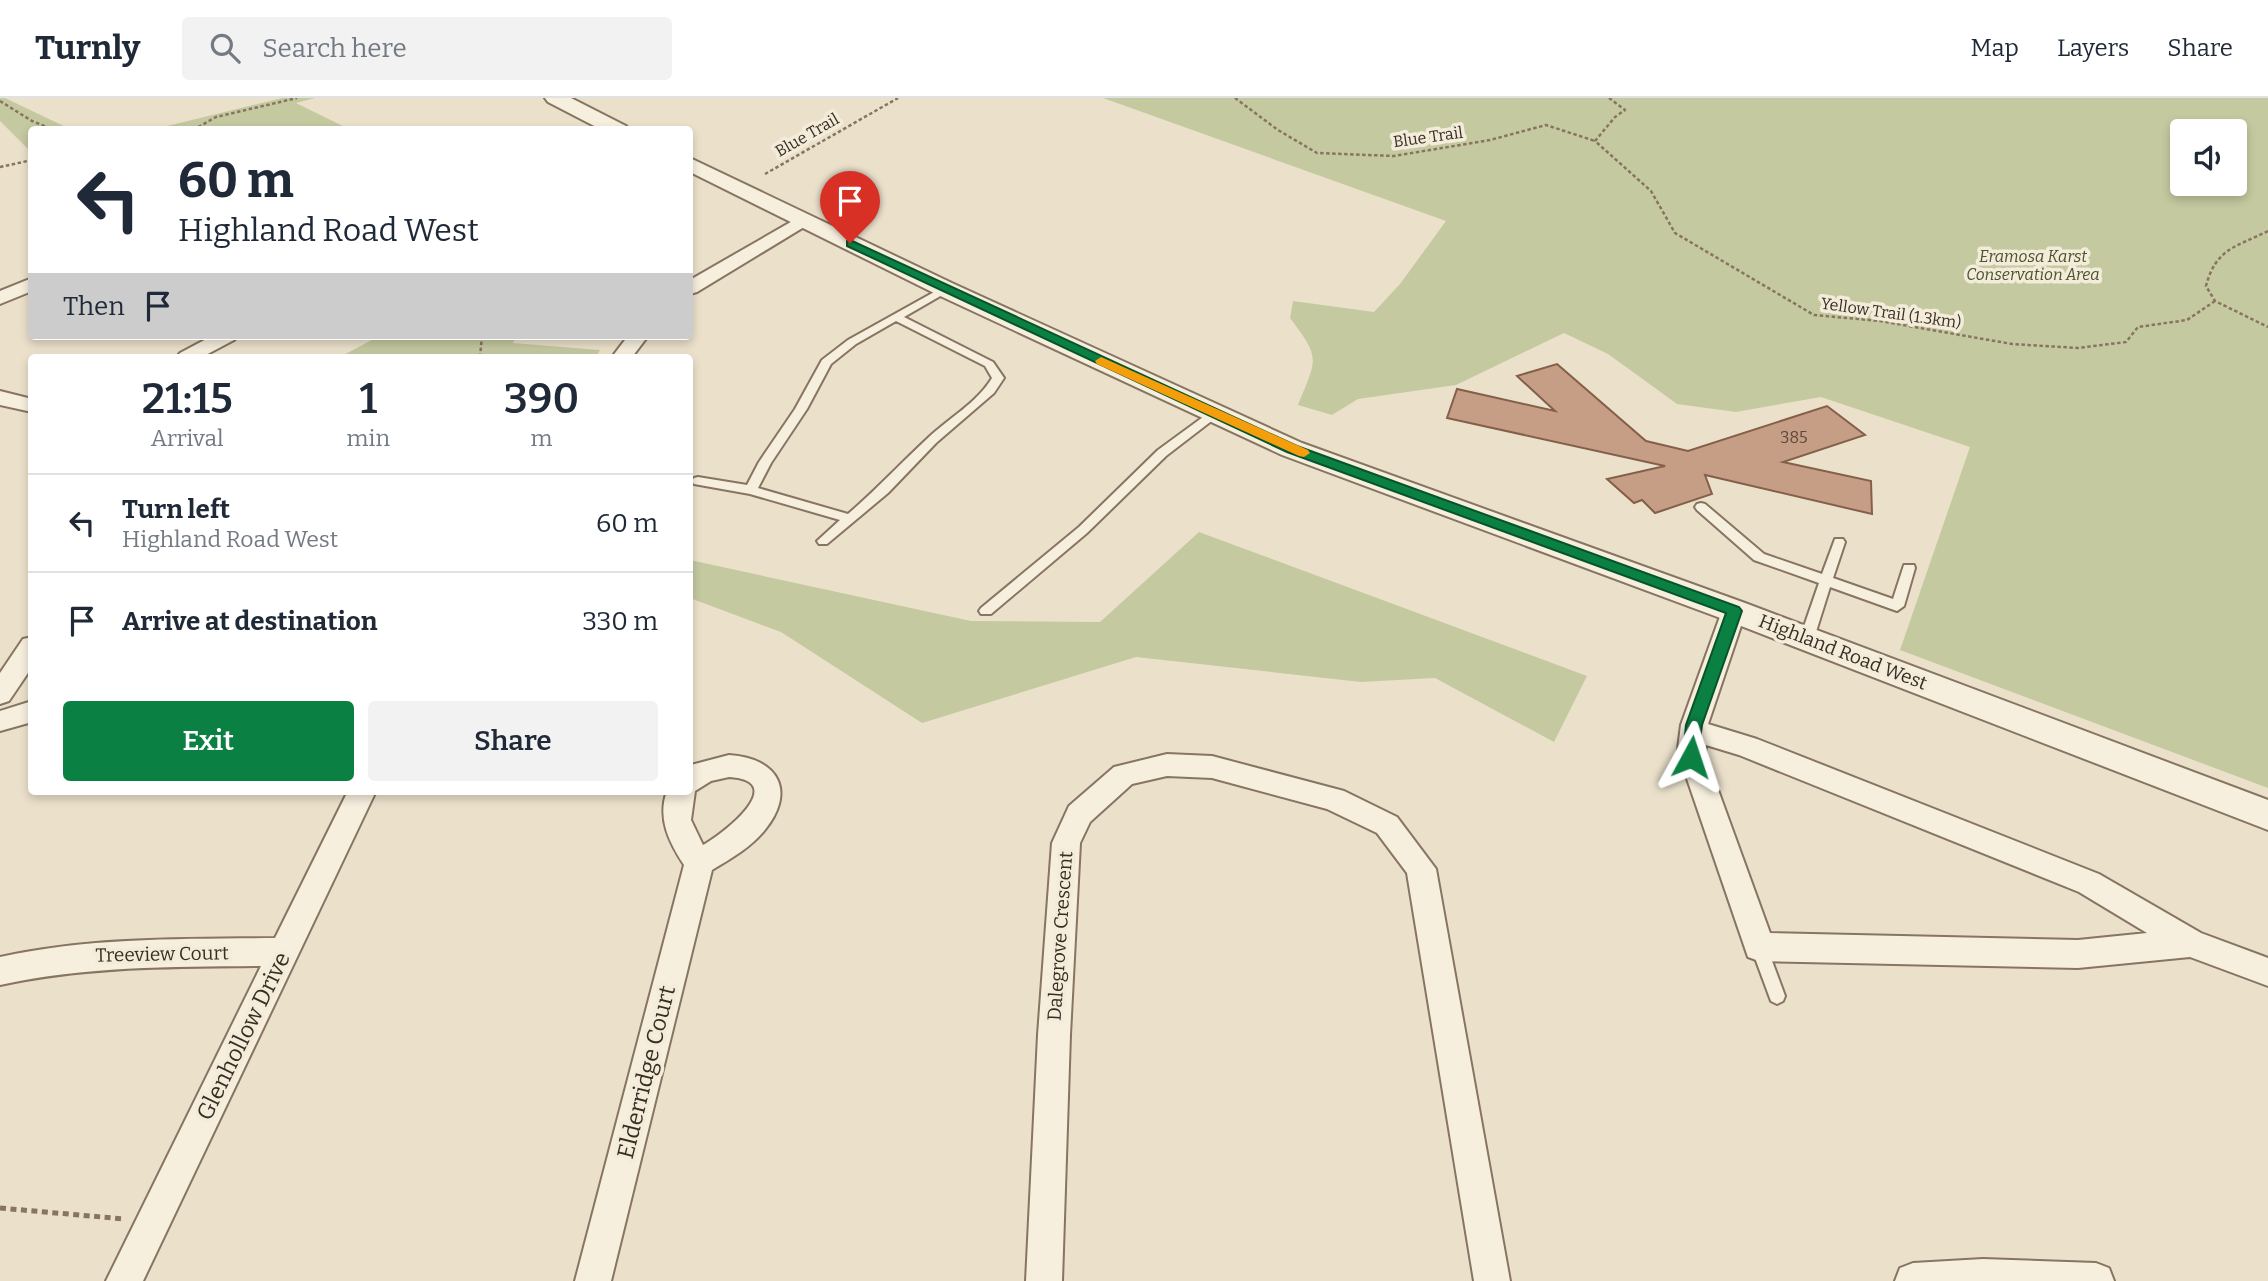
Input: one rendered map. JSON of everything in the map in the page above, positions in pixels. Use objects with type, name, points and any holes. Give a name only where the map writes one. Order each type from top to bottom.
[{"type":"street","points":[[555,98],[611,126]]},
{"type":"street","name":"Highland Road West","points":[[693,165],[945,289],[1292,449],[1807,638],[2268,815]]},
{"type":"street","points":[[693,286],[803,220]]},
{"type":"street","points":[[0,298],[28,286]]},
{"type":"street","points":[[193,354],[220,340]]},
{"type":"street","points":[[624,354],[635,340]]},
{"type":"street","points":[[0,398],[28,405]]},
{"type":"street","points":[[1734,611],[1693,730],[1691,757],[1695,761],[1759,947],[2078,954],[2190,943]]},
{"type":"street","points":[[0,694],[28,652]]},
{"type":"street","points":[[0,721],[28,712]]},
{"type":"street","points":[[1693,730],[1746,747],[2089,883],[2190,943],[2268,972]]},
{"type":"street","points":[[680,795],[676,811],[681,839],[699,863],[731,844],[756,820],[764,808],[766,785],[759,775],[749,768],[736,765],[707,769],[693,779]]},
{"type":"street","name":"Dalegrove Crescent","points":[[1044,1281],[1054,1035],[1066,843],[1079,814],[1124,775],[1167,765],[1212,767],[1334,799],[1387,825],[1421,869],[1492,1281]]},
{"type":"street","name":"Glenhollow Drive","points":[[124,1281],[360,795]]},
{"type":"street","name":"Elderridge Court","points":[[593,1281],[699,863]]},
{"type":"street","name":"Treeview Court","points":[[0,971],[23,965],[117,952],[283,952]]},
{"type":"street","points":[[1913,1281],[1983,1277],[2096,1281]]},
{"type":"lane","points":[[751,490],[765,462],[801,409],[826,362],[840,349],[945,289]]},
{"type":"lane","points":[[823,541],[884,490],[932,440],[990,391],[998,378],[989,364],[896,317]]},
{"type":"lane","points":[[986,611],[1083,530],[1163,453],[1214,413]]},
{"type":"lane","points":[[698,481],[751,490],[848,518]]},
{"type":"lane","points":[[1701,508],[1759,557],[1898,606],[1909,568]]},
{"type":"lane","points":[[1807,638],[1839,542]]},
{"type":"lane","points":[[1759,947],[1777,996]]},
{"type":"path","points":[[200,126],[216,117],[298,98]]},
{"type":"path","name":"Blue Trail","points":[[765,174],[898,98]]},
{"type":"path","name":"Blue Trail","points":[[1235,98],[1278,130],[1317,153],[1394,156],[1490,140],[1546,125],[1595,141]]},
{"type":"path","points":[[1595,141],[1615,117],[1625,110],[1609,98]]},
{"type":"path","points":[[0,101],[44,126]]},
{"type":"path","name":"Yellow Trail (1.3km)","points":[[1595,141],[1651,191],[1675,233],[1814,315],[1880,321],[2012,344],[2078,348],[2126,342],[2138,327],[2187,320],[2215,301]]},
{"type":"path","points":[[0,167],[28,161]]},
{"type":"path","points":[[2268,231],[2223,251],[2210,265],[2206,286],[2215,301],[2268,327]]},
{"type":"path","points":[[0,1208],[153,1221]]},
{"type":"green space","points":[[0,98],[5,98],[64,126],[28,126],[28,149],[0,121]]},
{"type":"green space","points":[[282,98],[315,98],[296,103],[343,126],[167,126]]},
{"type":"green space","name":"Eramosa Karst Conservation Area","points":[[1103,98],[2268,98],[2268,788],[1900,650],[1970,447],[1821,397],[1736,412],[1677,404],[1608,354],[1564,333],[1456,385],[1358,399],[1332,415],[1298,405],[1313,359],[1307,342],[1290,318],[1293,301],[1374,312],[1400,284],[1446,221]]},
{"type":"green space","points":[[372,340],[514,340],[513,343],[600,350],[598,354],[346,354]]},
{"type":"green space","points":[[1199,532],[1587,676],[1554,742],[1435,678],[1361,682],[1136,657],[922,723],[781,632],[693,599],[693,561],[971,621],[1100,622]]},
{"type":"building","points":[[1557,364],[1646,441],[1688,451],[1827,406],[1865,435],[1783,462],[1871,481],[1872,514],[1705,475],[1712,494],[1655,513],[1642,500],[1634,503],[1607,479],[1665,466],[1447,418],[1457,389],[1555,411],[1517,376]]},
{"type":"slow traffic","points":[[1101,361],[1304,453]]},
{"type":"route","points":[[850,243],[1292,449],[1734,611],[1694,725],[1691,757]]}]
